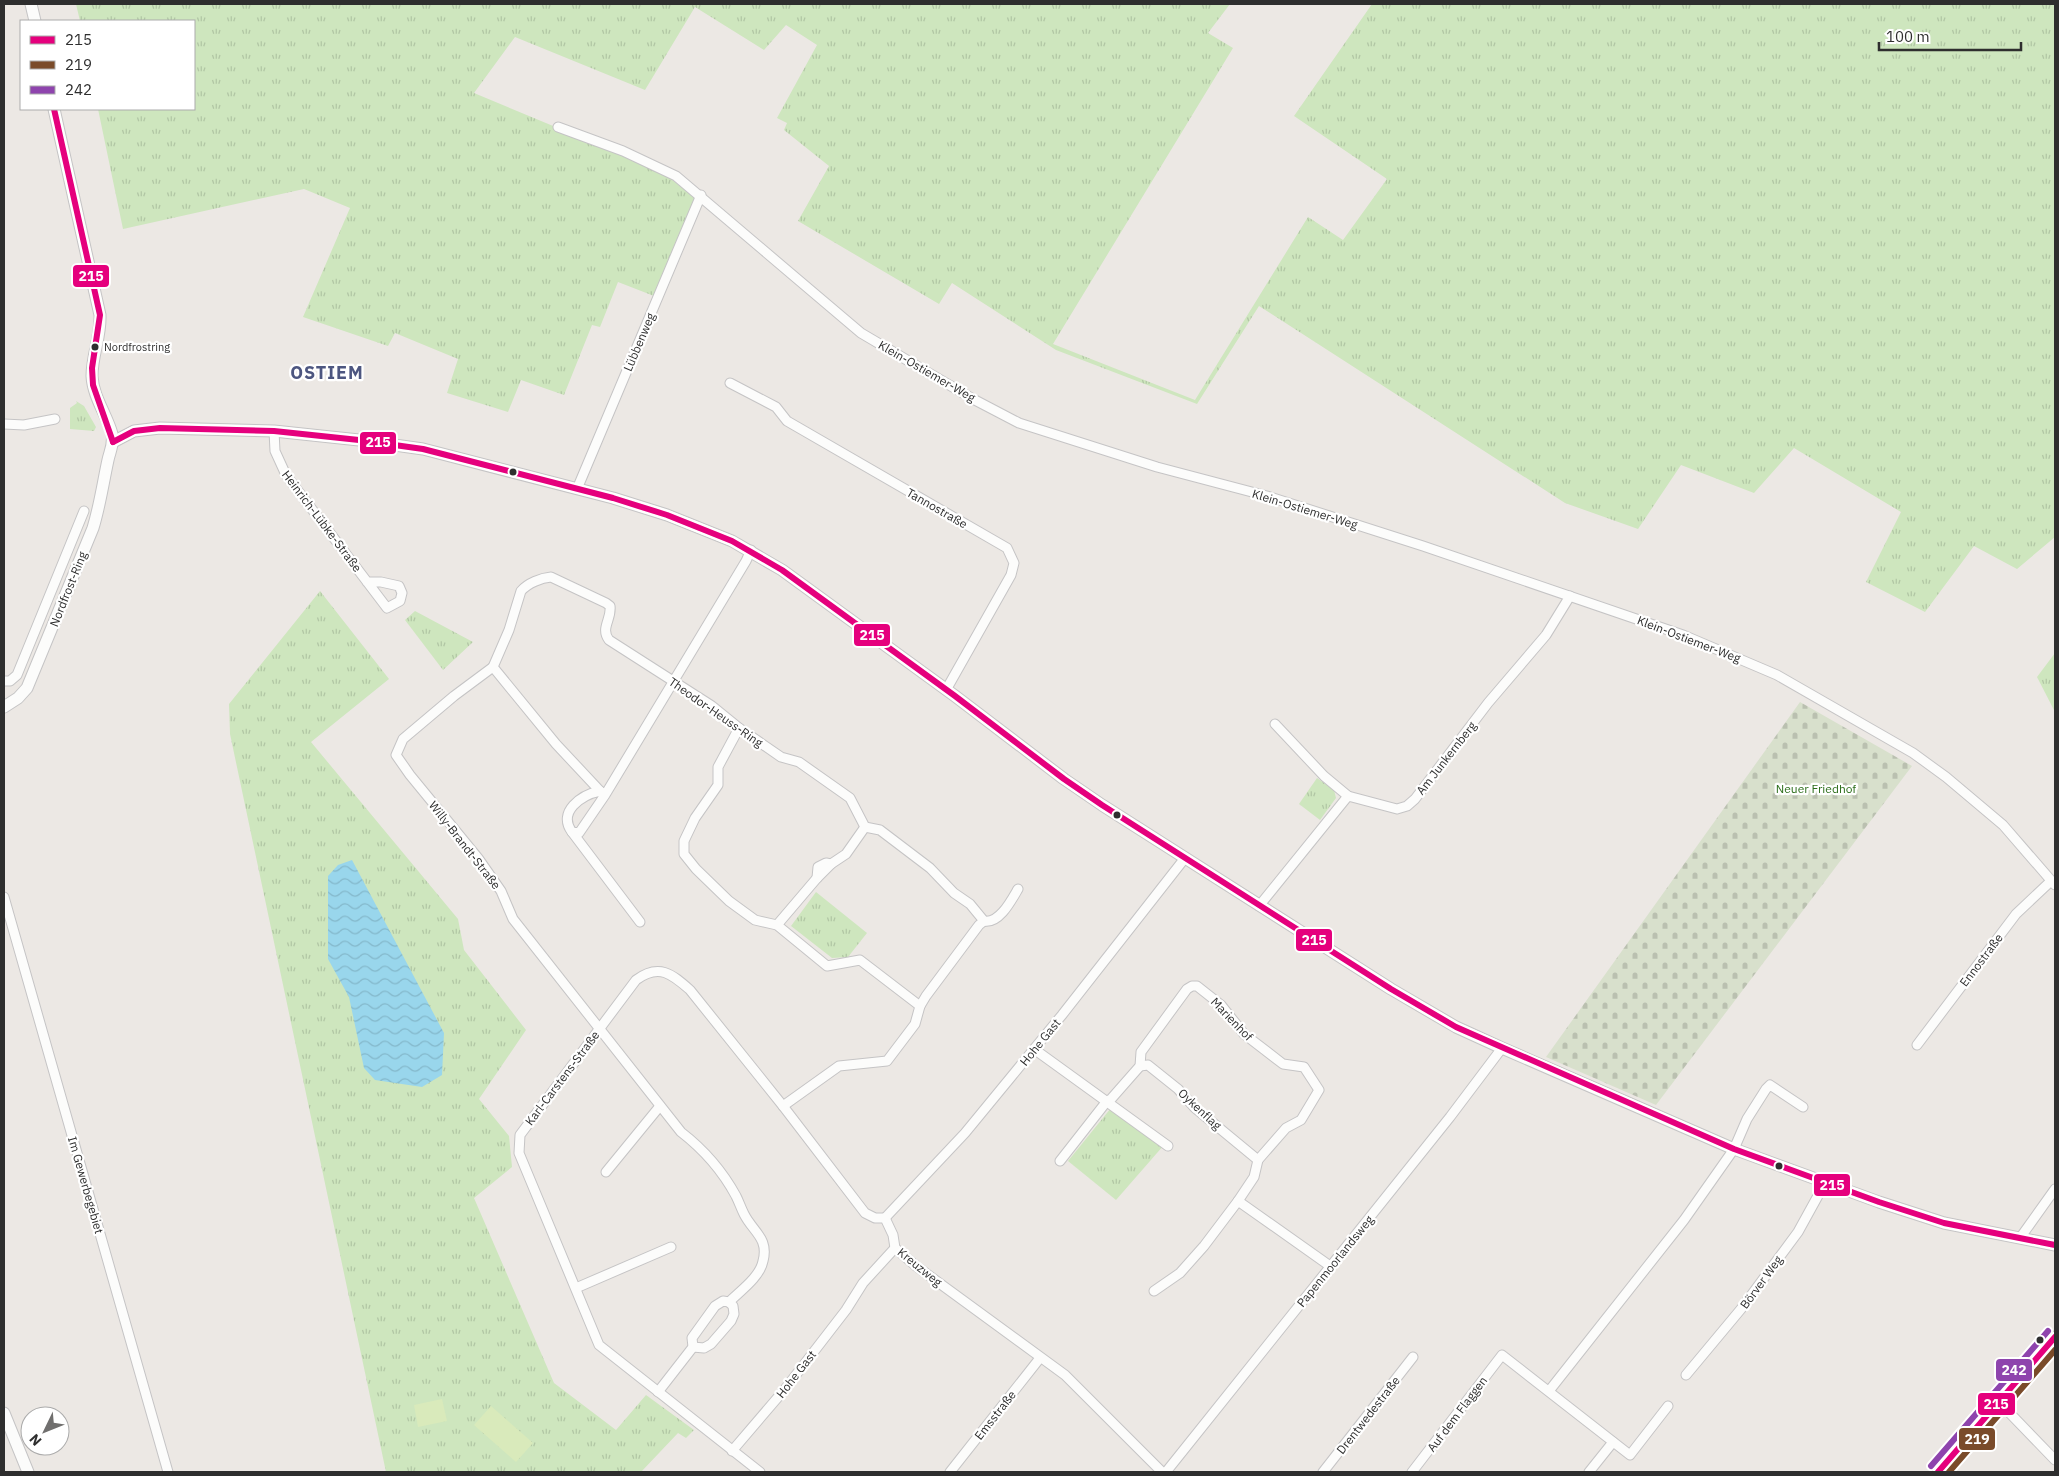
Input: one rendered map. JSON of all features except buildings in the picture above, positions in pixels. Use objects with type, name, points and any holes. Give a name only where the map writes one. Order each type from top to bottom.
[{"type":"street","points":[[31,4],[35,20]]},
{"type":"street","points":[[54,110],[100,315],[101,329],[93,364],[92,378],[113,442],[134,431],[160,428],[274,431],[422,449],[577,489],[667,515],[716,534],[750,550],[813,591],[1070,784],[1391,990],[1456,1027],[1734,1150],[1944,1223],[2055,1245]]},
{"type":"street","name":"Klein-Ostiemer-Weg","points":[[558,127],[624,151],[676,176],[701,195],[861,333],[973,399],[1019,423],[1157,467],[1266,496],[1570,596],[1683,635],[1777,675],[1914,753],[1946,777],[2003,824],[2053,883]]},
{"type":"street","name":"Lübbenweg","points":[[577,489],[701,195]]},
{"type":"street","name":"Tannostraße","points":[[730,384],[776,407],[787,421],[1007,548],[1014,563],[1011,575],[946,690]]},
{"type":"street","points":[[4,424],[24,425],[55,419]]},
{"type":"street","name":"Heinrich-Lübke-Straße","points":[[274,431],[275,451],[286,475],[367,582]]},
{"type":"street","name":"Nordfrost-Ring","points":[[4,707],[18,698],[27,688],[93,528],[100,507],[108,457],[113,442]]},
{"type":"street","points":[[4,681],[10,680],[17,675],[84,511]]},
{"type":"street","points":[[572,832],[579,833],[746,561],[750,550]]},
{"type":"street","name":"Theodor-Heuss-Ring","points":[[454,696],[493,667],[509,630],[521,591],[526,586],[551,577],[610,606],[611,612],[605,635],[609,640],[712,706],[738,728],[782,758],[799,762],[850,798],[865,827]]},
{"type":"street","name":"Am Junkernberg","points":[[1348,796],[1397,809],[1407,806],[1415,799],[1488,703],[1546,635],[1570,596]]},
{"type":"street","points":[[493,667],[556,744],[603,793]]},
{"type":"street","name":"Willy-Brandt-Straße","points":[[454,696],[403,739],[396,755],[478,858],[501,891],[513,919],[600,1028]]},
{"type":"street","points":[[1260,906],[1348,796],[1324,776],[1275,724]]},
{"type":"street","points":[[738,728],[718,767],[718,785],[695,818],[684,841],[684,854],[696,869],[729,901],[755,920],[777,925],[827,966],[860,960],[920,1006]]},
{"type":"street","points":[[603,793],[588,793],[573,807],[566,819],[567,825],[640,922]]},
{"type":"street","points":[[777,925],[817,878],[831,864],[846,854],[865,827],[880,830],[930,868],[954,893],[970,904],[984,921],[995,920],[1018,889]]},
{"type":"street","name":"Hohe Gast","points":[[885,1218],[966,1134],[1185,858]]},
{"type":"street","name":"Ennostraße","points":[[1917,1045],[2016,914],[2053,883]]},
{"type":"street","name":"Im Gewerbegebiet","points":[[4,897],[168,1472]]},
{"type":"street","points":[[885,1218],[875,1218],[865,1213],[783,1106],[839,1066],[887,1061],[915,1024],[920,1006],[979,925],[984,921]]},
{"type":"street","name":"Karl-Carstens-Straße","points":[[760,1472],[599,1345],[519,1153],[520,1135],[636,980],[646,973],[656,971],[674,976],[690,990],[783,1106]]},
{"type":"street","name":"Marienhof","points":[[1060,1161],[1107,1101],[1111,1099],[1140,1066],[1141,1052],[1187,989],[1192,986],[1197,986],[1221,1005],[1244,1034],[1283,1064],[1304,1067],[1319,1090],[1301,1120],[1286,1128],[1258,1160],[1254,1177],[1204,1246],[1180,1272],[1154,1291]]},
{"type":"street","points":[[600,1028],[681,1132],[695,1143],[726,1180],[744,1214],[758,1231],[765,1249],[763,1264],[757,1273],[729,1302]]},
{"type":"street","name":"Papenmoorlandsweg","points":[[1166,1472],[1450,1117],[1502,1048]]},
{"type":"street","points":[[1034,1049],[1168,1146]]},
{"type":"street","name":"Oykenflag","points":[[1140,1066],[1148,1065],[1178,1089],[1195,1108],[1258,1160]]},
{"type":"street","points":[[1668,1406],[1630,1455],[1549,1392],[1684,1220],[1734,1150],[1747,1119],[1770,1085],[1803,1107]]},
{"type":"street","points":[[606,1172],[660,1106]]},
{"type":"street","name":"Börver Weg","points":[[1686,1375],[1741,1309],[1798,1232],[1825,1182]]},
{"type":"street","points":[[2020,1238],[2055,1188]]},
{"type":"street","points":[[1238,1201],[1330,1266]]},
{"type":"street","name":"Kreuzweg","points":[[885,1218],[893,1235],[895,1248],[916,1266],[1065,1376],[1162,1472]]},
{"type":"street","points":[[576,1288],[671,1247]]},
{"type":"street","name":"Hohe Gast","points":[[732,1451],[785,1389],[846,1310],[863,1283],[895,1248]]},
{"type":"street","points":[[658,1392],[693,1347],[692,1338],[697,1328],[715,1306],[723,1301],[729,1302],[733,1306],[734,1314],[730,1321],[711,1344],[704,1348],[693,1347]]},
{"type":"street","points":[[1938,1472],[2055,1337]]},
{"type":"street","name":"Auf dem Flaggen","points":[[1412,1472],[1502,1355],[1549,1392]]},
{"type":"street","name":"Drentwedestraße","points":[[1323,1472],[1413,1357]]},
{"type":"street","name":"Emsstraße","points":[[953,1469],[1040,1358]]},
{"type":"street","points":[[1998,1401],[2055,1460]]},
{"type":"street","points":[[4,1412],[28,1472]]},
{"type":"street","points":[[1590,1472],[1613,1442]]},
{"type":"street","points":[[953,1469],[964,1472]]},
{"type":"green space","points":[[76,4],[1230,4],[1208,33],[1233,48],[1053,344],[1195,400],[1308,217],[1343,240],[1387,179],[1294,116],[1372,4],[2055,4],[2055,537],[2017,569],[1974,546],[1925,612],[1866,582],[1901,512],[1794,448],[1754,493],[1681,465],[1638,529],[1565,503],[1259,306],[1197,404],[1056,350],[952,283],[939,304],[798,221],[829,166],[784,130],[787,123],[777,118],[817,45],[786,25],[764,50],[695,7],[645,90],[515,37],[474,93],[659,170],[695,197],[654,296],[618,282],[600,327],[592,325],[564,395],[521,380],[508,412],[447,393],[458,359],[395,333],[388,346],[303,317],[350,208],[304,189],[123,229],[98,110],[195,110],[195,20],[80,20]]},
{"type":"green space","points":[[76,401],[84,406],[96,427],[94,431],[70,429],[70,408],[77,403]]},
{"type":"green space","points":[[320,591],[389,679],[311,742],[458,919],[464,950],[526,1030],[479,1099],[509,1136],[512,1167],[474,1198],[554,1383],[616,1430],[646,1395],[694,1430],[686,1438],[678,1433],[641,1472],[386,1472],[230,734],[229,704]]},
{"type":"green space","points":[[415,611],[473,642],[443,670],[405,620]]},
{"type":"green space","points":[[2055,653],[2055,712],[2037,677]]},
{"type":"green space","name":"Neuer Friedhof","points":[[1800,702],[1912,766],[1656,1105],[1546,1057]]},
{"type":"green space","points":[[1317,778],[1334,790],[1336,798],[1320,820],[1299,804]]},
{"type":"green space","points":[[816,892],[867,933],[848,957],[832,958],[791,926]]},
{"type":"green space","points":[[1111,1108],[1164,1145],[1116,1200],[1068,1161]]},
{"type":"green space","points":[[442,1399],[447,1421],[418,1427],[414,1405]]},
{"type":"green space","points":[[491,1406],[533,1443],[516,1462],[474,1425]]},
{"type":"water","points":[[352,860],[444,1033],[442,1075],[422,1087],[375,1080],[364,1068],[349,997],[328,959],[328,876],[338,865]]},
{"type":"transit line","name":"215","points":[[54,110],[100,315],[92,368],[93,385],[113,442]]},
{"type":"transit line","name":"215","points":[[113,442],[134,431],[160,428],[274,431],[423,449],[613,498],[667,515],[732,541],[782,570],[955,696],[1064,779],[1102,805],[1391,989],[1456,1027],[1734,1149],[1879,1202],[1944,1223],[2055,1245]]},
{"type":"transit line","name":"242","points":[[1931,1466],[2048,1331]]},
{"type":"transit line","name":"215","points":[[1938,1472],[2055,1337]]},
{"type":"transit line","name":"219","points":[[1949,1472],[2055,1350]]},
{"type":"place","name":"Nordfrostring","points":[[95,347]]},
{"type":"district","name":"OSTIEM","points":[[327,372]]}]
